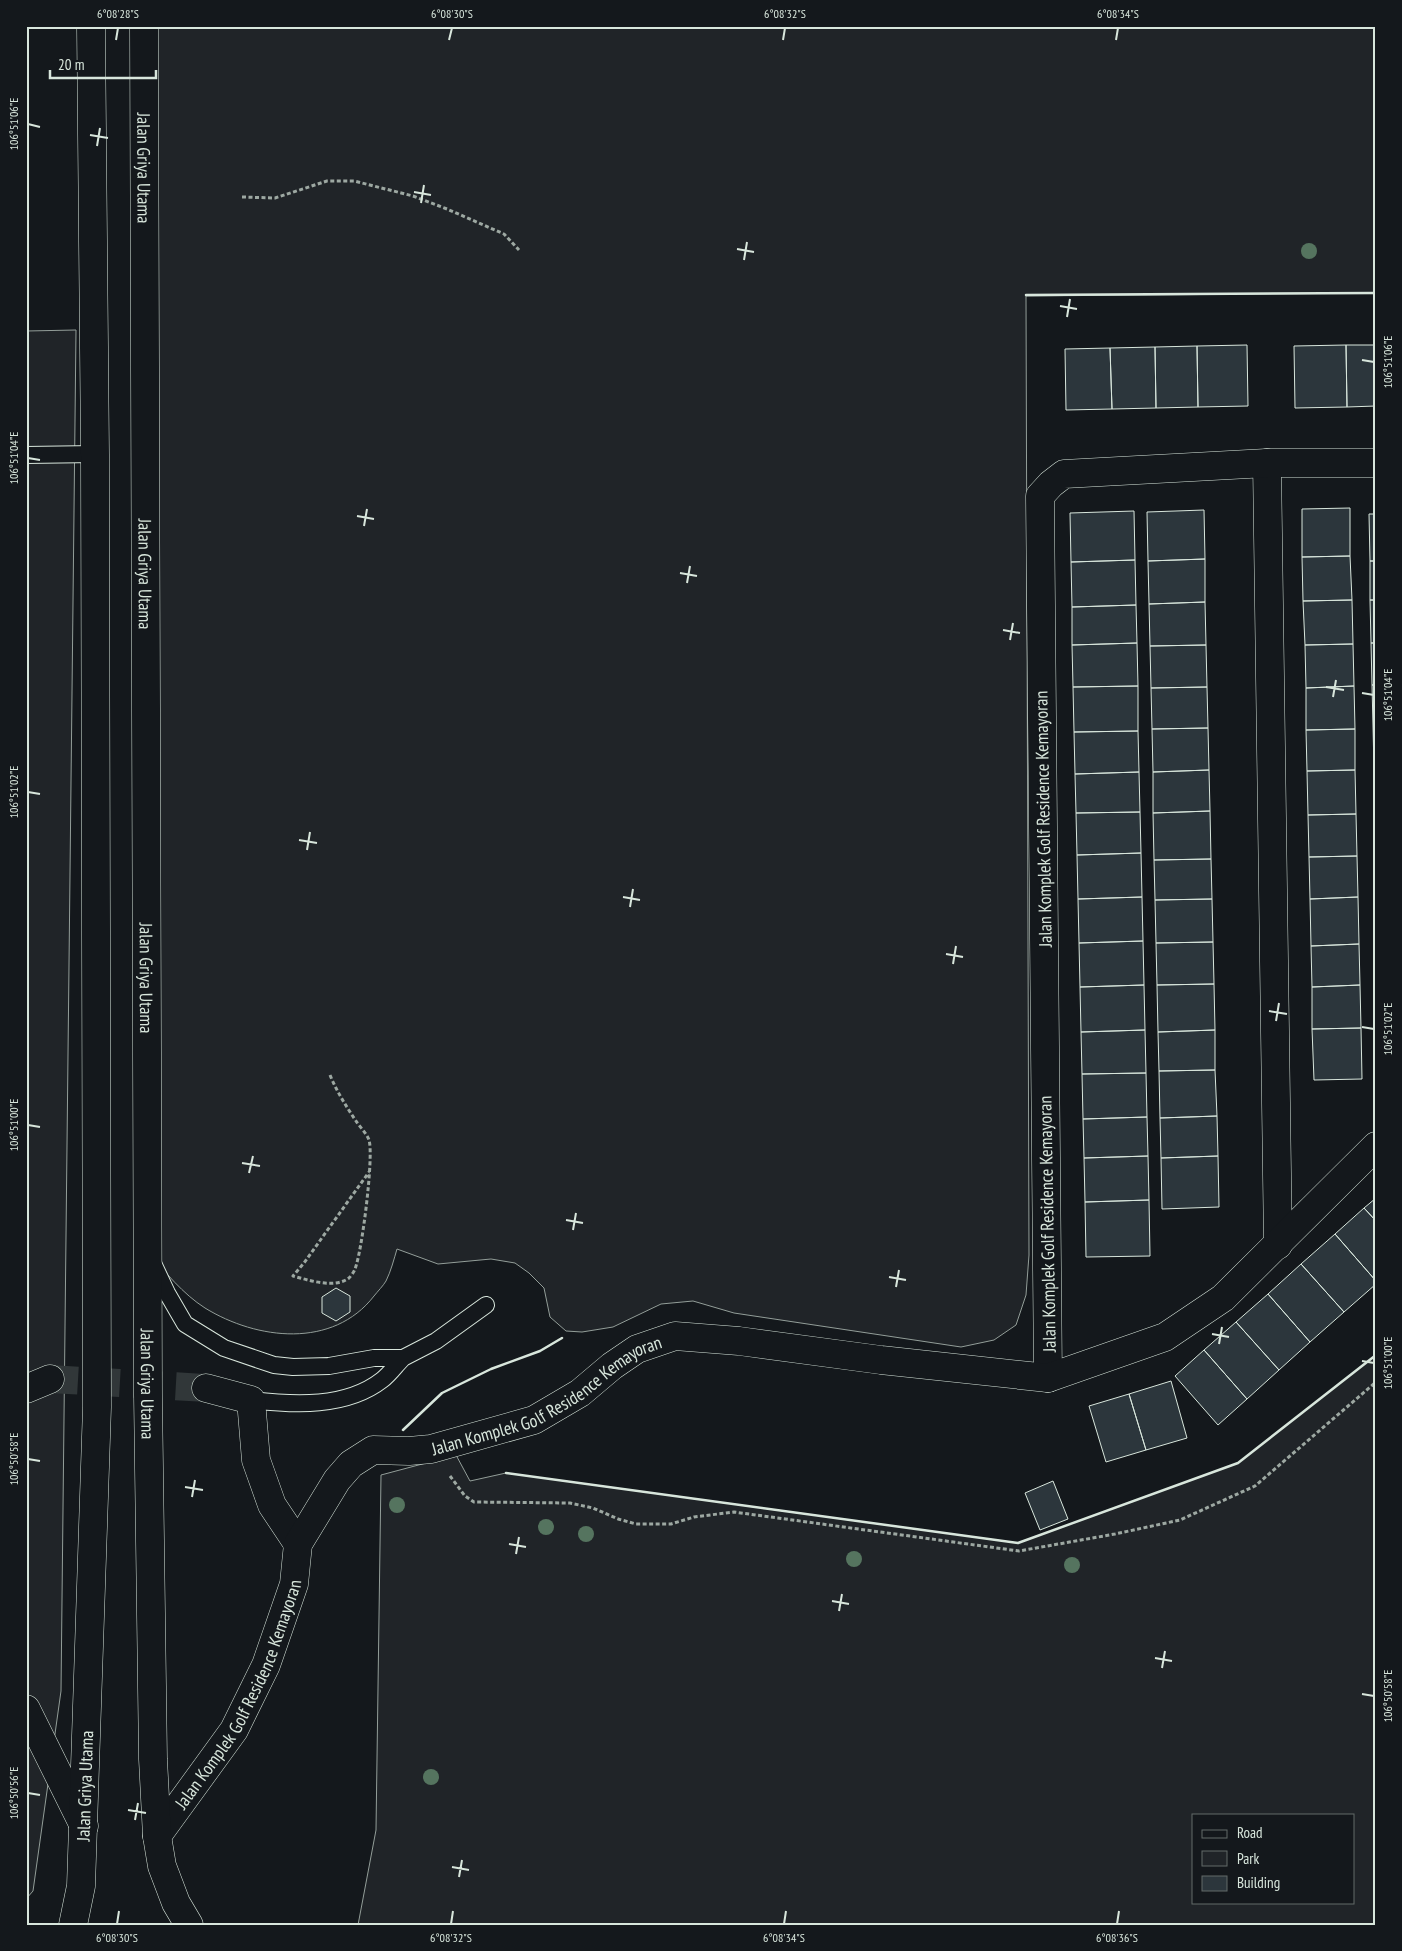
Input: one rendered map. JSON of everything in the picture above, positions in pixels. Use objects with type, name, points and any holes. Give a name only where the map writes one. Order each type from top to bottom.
[{"type":"street","name":"Jalan Griya Utama","points":[[73,1925],[81,1886],[84,1826],[98,1407],[95,454],[91,26]]},
{"type":"street","name":"Jalan Griya Utama","points":[[144,26],[148,1395],[153,1759],[157,1836],[162,1866],[176,1903],[189,1925]]},
{"type":"street","points":[[1267,463],[1278,1245]]},
{"type":"street","name":"Jalan Komplek Golf Residence Kemayoran","points":[[1048,1378],[1040,496],[1050,484],[1064,474],[1267,463],[1376,463]]},
{"type":"street","name":"Jalan Komplek Golf Residence Kemayoran","points":[[157,1836],[234,1730],[266,1665],[294,1584],[298,1544],[337,1480],[351,1464],[373,1450],[409,1451],[431,1449],[534,1420],[580,1393],[612,1366],[637,1349],[675,1336],[739,1341],[881,1360],[1048,1378],[1165,1337],[1223,1298],[1376,1146]]},
{"type":"street","points":[[206,1388],[251,1400],[256,1460],[272,1505],[298,1544]]},
{"type":"street","points":[[26,1709],[84,1826]]},
{"type":"lane","points":[[26,455],[95,454]]},
{"type":"lane","points":[[148,1252],[167,1293],[185,1324],[224,1348],[274,1365],[293,1367],[329,1366],[374,1358],[403,1358]]},
{"type":"lane","points":[[251,1400],[279,1403],[339,1400],[370,1388],[383,1380],[403,1358],[452,1331],[486,1305]]},
{"type":"path","points":[[242,197],[275,198],[327,180],[354,181],[413,196],[447,209],[504,234],[519,250]]},
{"type":"path","points":[[330,1075],[337,1092],[369,1139],[371,1154],[369,1172],[360,1250],[355,1271],[342,1282],[308,1280],[293,1276],[369,1172]]},
{"type":"path","points":[[431,1449],[465,1496],[474,1502],[570,1503],[593,1508],[618,1519],[636,1524],[672,1524],[694,1517],[734,1512],[1019,1551],[1067,1544],[1180,1520],[1255,1486],[1376,1382]]},
{"type":"green space","points":[[144,26],[1376,26],[1376,293],[1026,296],[1029,1255],[1026,1295],[1016,1325],[994,1340],[961,1347],[734,1313],[693,1301],[661,1304],[613,1327],[582,1332],[566,1331],[550,1317],[544,1288],[529,1273],[515,1263],[491,1259],[438,1264],[397,1249],[386,1281],[357,1313],[338,1325],[316,1332],[294,1334],[271,1332],[248,1327],[226,1319],[205,1308],[182,1289],[148,1252]]},
{"type":"green space","points":[[76,330],[61,1691],[33,1891],[26,1899],[26,1038],[28,1024],[26,852],[26,331]]},
{"type":"green space","points":[[1376,1355],[1376,1925],[358,1925],[376,1830],[381,1475],[456,1455],[470,1481],[506,1473],[1018,1543],[1238,1463]]},
{"type":"building","points":[[1247,345],[1248,406],[1198,407],[1197,346]]},
{"type":"building","points":[[1346,345],[1347,407],[1295,408],[1294,346]]},
{"type":"building","points":[[1346,345],[1376,345],[1376,406],[1347,407]]},
{"type":"building","points":[[1197,346],[1198,407],[1156,408],[1155,347]]},
{"type":"building","points":[[1155,347],[1156,408],[1112,409],[1110,348]]},
{"type":"building","points":[[1110,348],[1112,409],[1066,410],[1065,349]]},
{"type":"building","points":[[1350,508],[1350,556],[1302,557],[1302,509]]},
{"type":"building","points":[[1204,510],[1205,559],[1148,561],[1147,512]]},
{"type":"building","points":[[1134,511],[1135,560],[1071,562],[1070,513]]},
{"type":"building","points":[[1369,514],[1376,514],[1376,561],[1370,561]]},
{"type":"building","points":[[1350,556],[1352,600],[1303,601],[1302,557]]},
{"type":"building","points":[[1205,559],[1205,602],[1149,604],[1148,561]]},
{"type":"building","points":[[1135,560],[1136,605],[1072,607],[1071,562]]},
{"type":"building","points":[[1370,561],[1376,561],[1376,600],[1370,600]]},
{"type":"building","points":[[1352,600],[1353,644],[1305,645],[1303,601]]},
{"type":"building","points":[[1370,600],[1376,600],[1376,643],[1371,643]]},
{"type":"building","points":[[1205,602],[1206,645],[1150,646],[1149,604]]},
{"type":"building","points":[[1136,605],[1137,643],[1072,645],[1072,607]]},
{"type":"building","points":[[1137,643],[1138,686],[1073,687],[1072,645]]},
{"type":"building","points":[[1371,643],[1376,643],[1376,685],[1372,685]]},
{"type":"building","points":[[1353,644],[1354,686],[1306,688],[1305,645]]},
{"type":"building","points":[[1206,645],[1207,687],[1151,688],[1150,646]]},
{"type":"building","points":[[1372,685],[1376,685],[1376,726],[1373,726]]},
{"type":"building","points":[[1138,686],[1138,731],[1074,732],[1073,687]]},
{"type":"building","points":[[1354,686],[1355,729],[1306,730],[1306,688]]},
{"type":"building","points":[[1207,687],[1208,728],[1152,729],[1151,688]]},
{"type":"building","points":[[1373,726],[1376,726],[1376,769],[1374,769]]},
{"type":"building","points":[[1208,728],[1209,770],[1153,772],[1152,729]]},
{"type":"building","points":[[1355,729],[1355,770],[1307,771],[1306,730]]},
{"type":"building","points":[[1138,731],[1139,772],[1075,774],[1074,732]]},
{"type":"building","points":[[1374,769],[1376,769],[1376,812],[1375,812]]},
{"type":"building","points":[[1209,770],[1210,811],[1153,813],[1153,772]]},
{"type":"building","points":[[1355,770],[1356,814],[1308,815],[1307,771]]},
{"type":"building","points":[[1139,772],[1140,812],[1076,813],[1075,774]]},
{"type":"building","points":[[1210,811],[1211,859],[1154,860],[1153,813]]},
{"type":"building","points":[[1140,812],[1141,853],[1077,855],[1076,813]]},
{"type":"building","points":[[1356,814],[1357,856],[1309,857],[1308,815]]},
{"type":"building","points":[[1141,853],[1142,897],[1078,899],[1077,855]]},
{"type":"building","points":[[1357,856],[1358,897],[1310,899],[1309,857]]},
{"type":"building","points":[[1211,859],[1212,899],[1155,900],[1154,860]]},
{"type":"building","points":[[1142,897],[1143,941],[1079,943],[1078,899]]},
{"type":"building","points":[[1358,897],[1359,944],[1311,946],[1310,899]]},
{"type":"building","points":[[1212,899],[1213,942],[1156,943],[1155,900]]},
{"type":"building","points":[[1143,941],[1144,985],[1080,987],[1079,943]]},
{"type":"building","points":[[1213,942],[1214,984],[1157,985],[1156,943]]},
{"type":"building","points":[[1359,944],[1360,985],[1312,987],[1311,946]]},
{"type":"building","points":[[1214,984],[1215,1030],[1158,1032],[1157,985]]},
{"type":"building","points":[[1144,985],[1145,1030],[1081,1032],[1080,987]]},
{"type":"building","points":[[1360,985],[1361,1028],[1312,1029],[1312,987]]},
{"type":"building","points":[[1361,1028],[1362,1079],[1314,1080],[1312,1029]]},
{"type":"building","points":[[1145,1030],[1146,1073],[1082,1074],[1081,1032]]},
{"type":"building","points":[[1215,1030],[1215,1070],[1159,1071],[1158,1032]]},
{"type":"building","points":[[1215,1070],[1217,1116],[1160,1118],[1159,1071]]},
{"type":"building","points":[[1146,1073],[1147,1117],[1083,1119],[1082,1074]]},
{"type":"building","points":[[1217,1116],[1218,1156],[1161,1158],[1160,1118]]},
{"type":"building","points":[[1147,1117],[1148,1156],[1084,1158],[1083,1119]]},
{"type":"building","points":[[1148,1156],[1149,1200],[1085,1202],[1084,1158]]},
{"type":"building","points":[[1218,1156],[1219,1207],[1162,1209],[1161,1158]]},
{"type":"building","points":[[1376,1198],[1376,1221],[1364,1208]]},
{"type":"building","points":[[1149,1200],[1150,1256],[1086,1257],[1085,1202]]},
{"type":"building","points":[[1364,1208],[1376,1221],[1376,1281],[1335,1234]]},
{"type":"building","points":[[1335,1234],[1376,1281],[1376,1284],[1344,1312],[1301,1264]]},
{"type":"building","points":[[1301,1264],[1344,1312],[1310,1342],[1268,1294]]},
{"type":"building","points":[[336,1288],[350,1296],[350,1312],[336,1321],[322,1313],[322,1297]]},
{"type":"building","points":[[1268,1294],[1310,1342],[1279,1370],[1236,1322]]},
{"type":"building","points":[[1236,1322],[1279,1370],[1247,1399],[1204,1350]]},
{"type":"building","points":[[1204,1350],[1247,1399],[1218,1425],[1175,1376]]},
{"type":"building","points":[[1171,1381],[1187,1438],[1146,1450],[1129,1394]]},
{"type":"building","points":[[1129,1394],[1146,1450],[1106,1462],[1089,1406]]},
{"type":"building","points":[[1053,1481],[1068,1519],[1040,1530],[1025,1493]]},
{"type":"tunnel","points":[[50,1379],[206,1388]]},
{"type":"wall","points":[[1026,295],[1376,293]]},
{"type":"wall","points":[[403,1430],[442,1393],[491,1369],[540,1351],[562,1338]]},
{"type":"wall","points":[[506,1473],[1018,1543],[1238,1463],[1376,1355]]}]
